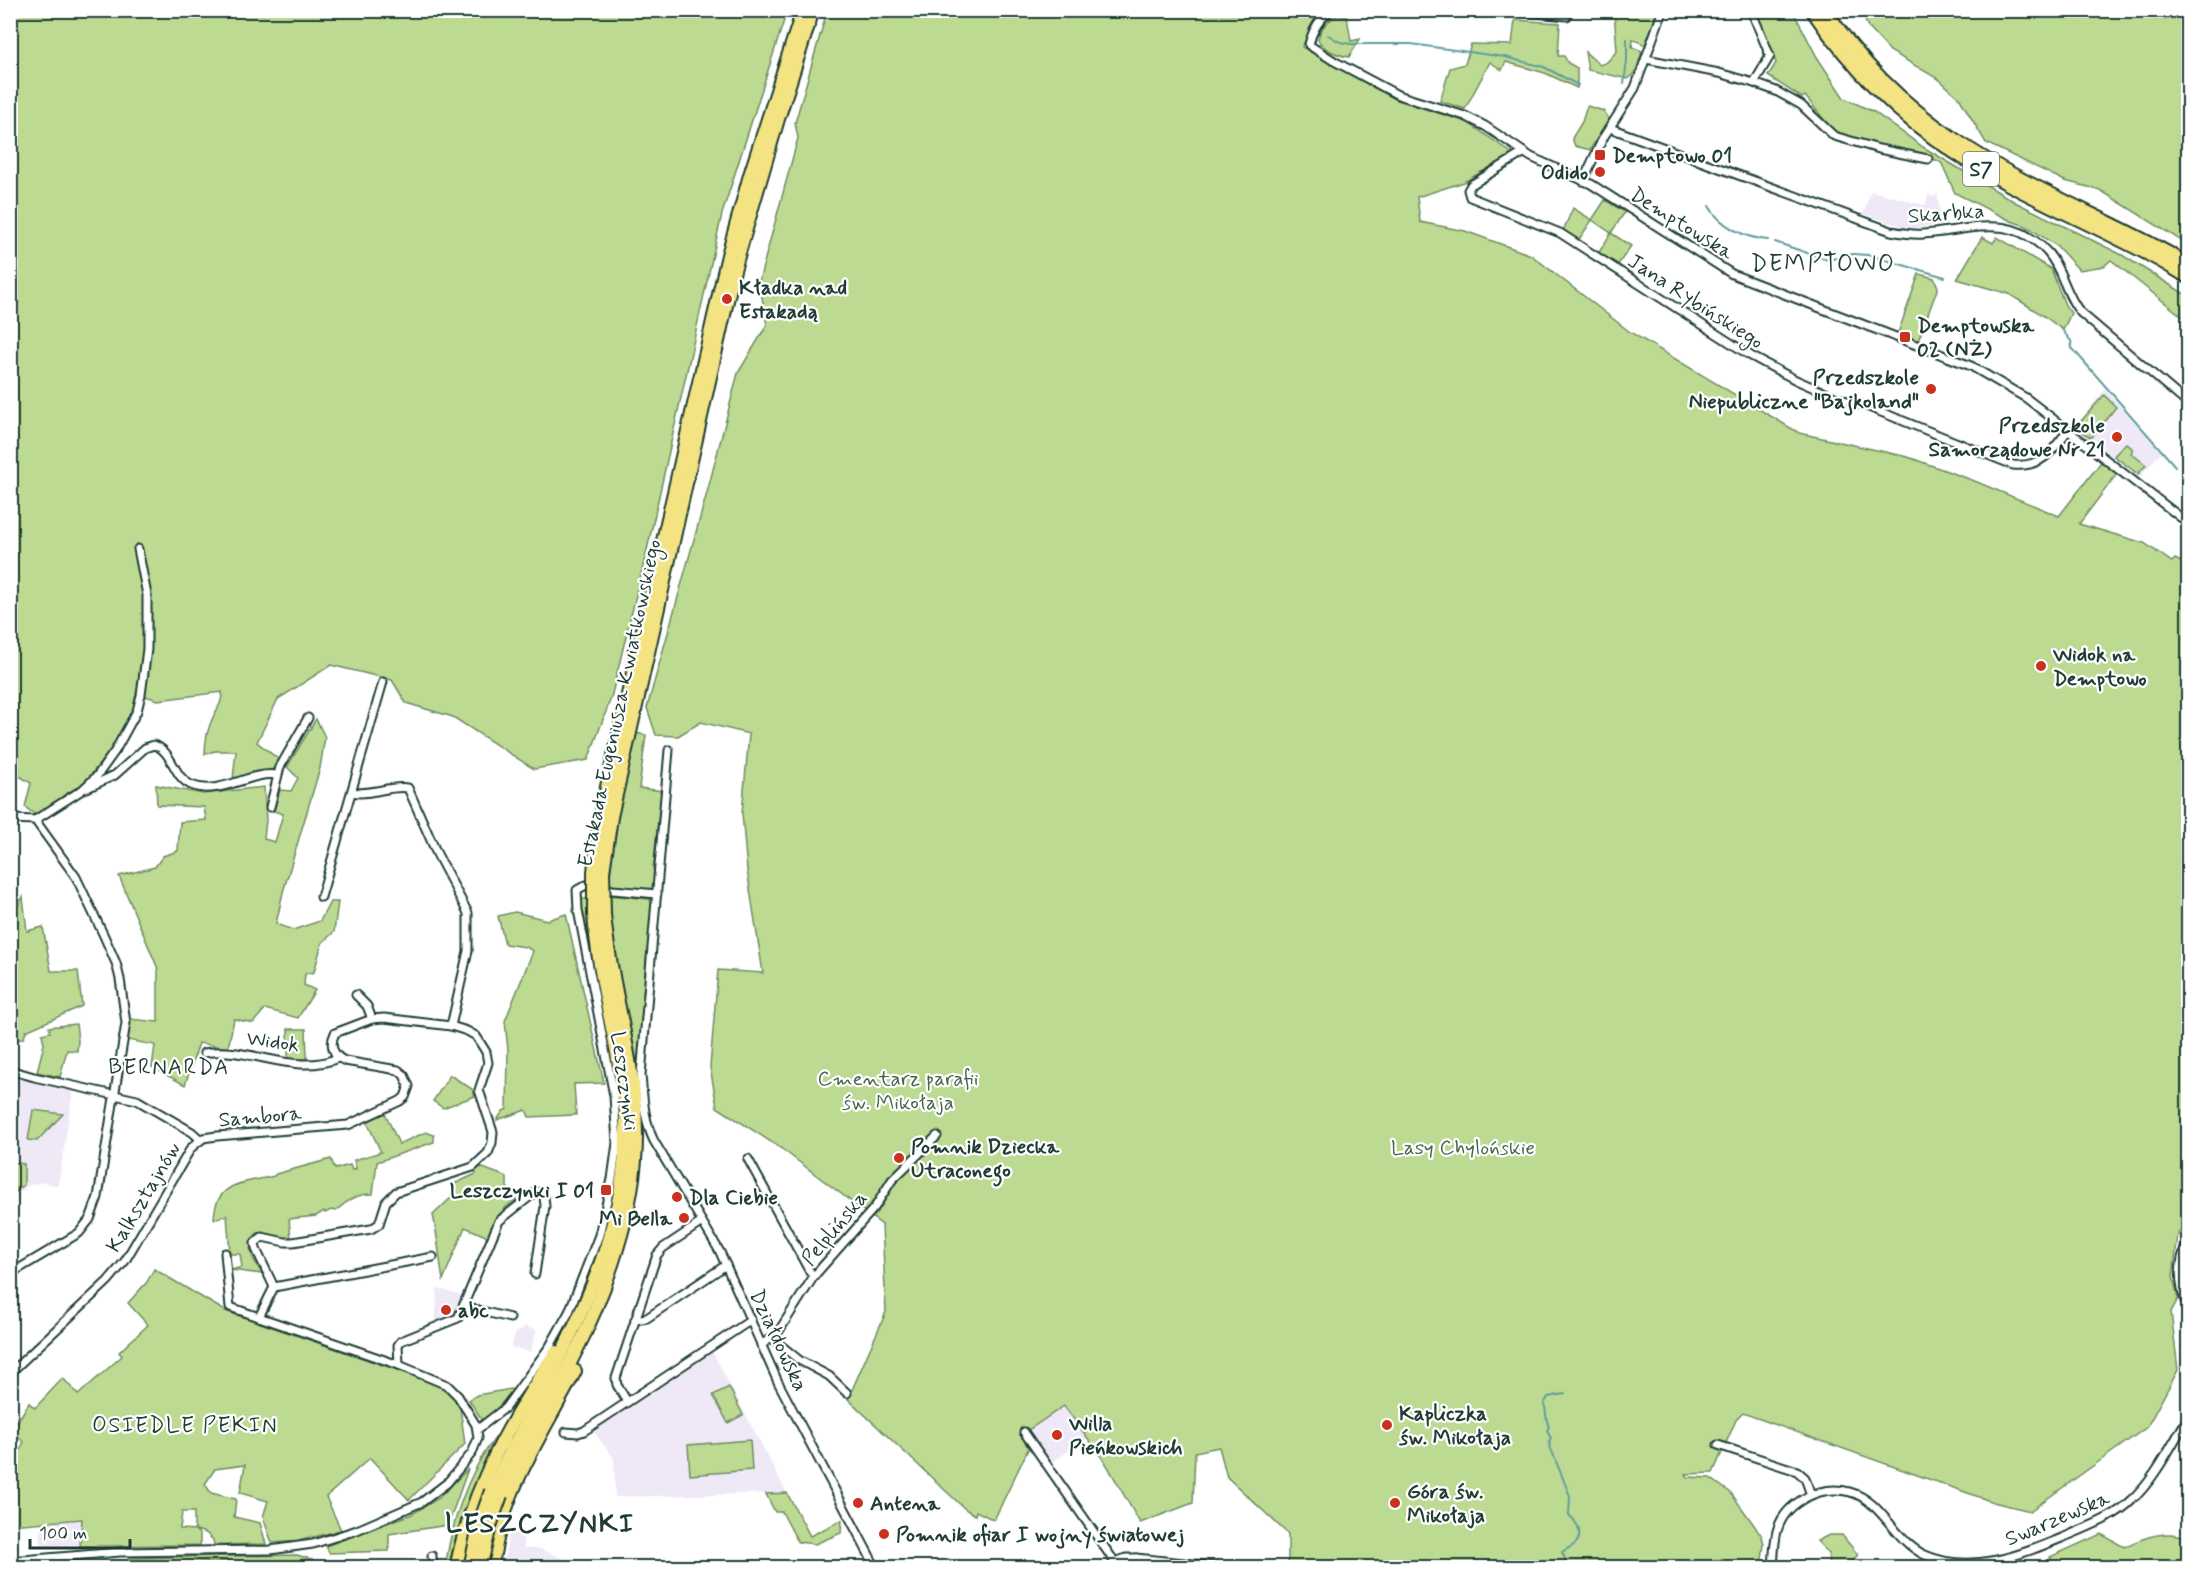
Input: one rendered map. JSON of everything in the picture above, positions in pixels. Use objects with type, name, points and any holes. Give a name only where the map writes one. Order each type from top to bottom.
[{"type":"highway","name":"Estakada Eugeniusza Kwiatkowskiego","points":[[480,1568],[496,1493],[561,1358],[591,1289],[606,1249],[617,1204],[625,1145],[626,1115],[598,955],[599,914],[611,817],[705,378],[803,10]]},
{"type":"highway","name":"Estakada Eugeniusza Kwiatkowskiego","points":[[773,118],[813,10]]},
{"type":"highway","name":"S7","points":[[1812,10],[1835,44],[1860,72],[1901,112],[1937,141],[1987,173],[2188,277]]},
{"type":"highway","name":"S7","points":[[1825,10],[1856,51],[1887,85],[1954,140],[1998,166],[2188,264]]},
{"type":"highway","name":"Estakada Eugeniusza Kwiatkowskiego","points":[[470,1568],[480,1522],[574,1357],[596,1307],[623,1225],[632,1178],[636,1137],[633,1091],[611,966],[599,914]]},
{"type":"highway","points":[[492,1568],[494,1551],[512,1491],[579,1362],[596,1307]]},
{"type":"highway","points":[[456,1568],[461,1543],[477,1493],[500,1443],[526,1398],[577,1322]]},
{"type":"highway","points":[[461,1543],[494,1551]]},
{"type":"street","name":"Demptowska","points":[[1330,10],[1311,36],[1310,45],[1343,66],[1398,95],[1465,116],[1485,126],[1523,153],[1583,181],[1732,274],[1971,366],[2013,389],[2188,523]]},
{"type":"street","points":[[1503,10],[1568,12]]},
{"type":"street","points":[[1583,181],[1610,128],[1635,88],[1663,10]]},
{"type":"street","points":[[1751,10],[1770,56],[1754,83]]},
{"type":"street","points":[[1646,59],[1719,73],[1754,83],[1791,98],[1810,111],[1831,133],[1847,141],[1928,159]]},
{"type":"street","name":"Skarbka","points":[[1610,128],[1891,231],[1922,234],[1987,225],[2022,232],[2036,241],[2052,258],[2071,301],[2081,313],[2188,404]]},
{"type":"street","name":"Jana Rybińskiego","points":[[1523,153],[1471,185],[1468,190],[1470,197],[1560,233],[1751,356],[1780,372],[1837,398],[1866,406],[2013,465],[2032,465],[2044,459],[2068,430]]},
{"type":"street","points":[[82,790],[97,776],[115,751],[136,711],[141,695],[147,648],[147,595],[138,549]]},
{"type":"street","points":[[321,897],[383,682]]},
{"type":"street","points":[[270,807],[278,775],[308,718]]},
{"type":"street","points":[[10,819],[35,820],[82,790],[115,775],[145,748],[154,745],[164,750],[186,783],[201,788],[225,785],[269,774],[278,775]]},
{"type":"street","name":"Leszczynki","points":[[649,1128],[643,1101],[641,1075],[669,750]]},
{"type":"street","points":[[352,792],[363,794],[393,788],[408,788],[437,854],[463,901],[469,922],[468,951],[451,1026]]},
{"type":"street","points":[[10,1274],[73,1238],[90,1219],[98,1197],[126,1023],[116,963],[76,877],[35,820]]},
{"type":"street","name":"Leszczynki","points":[[478,1429],[505,1408],[550,1346],[569,1312],[599,1235],[612,1179],[617,1143],[614,1096],[578,910],[577,890],[586,885],[657,894]]},
{"type":"street","points":[[356,995],[367,1006],[372,1018]]},
{"type":"street","points":[[274,1287],[256,1249],[255,1243],[259,1238],[266,1237],[285,1242],[299,1241],[371,1229],[379,1224],[388,1198],[396,1192],[467,1169],[482,1159],[490,1148],[493,1138],[490,1120],[479,1090],[488,1063],[480,1040],[467,1031],[451,1026],[372,1018],[336,1033],[332,1045],[338,1058]]},
{"type":"street","name":"Widok","points":[[204,1053],[224,1050],[290,1063],[331,1061],[338,1058]]},
{"type":"street","name":"Sambora","points":[[10,1070],[137,1100],[201,1140],[217,1136],[348,1125],[405,1097],[409,1086],[404,1075],[398,1070],[338,1058]]},
{"type":"street","name":"Działdowska","points":[[649,1128],[654,1141],[726,1265],[778,1382],[876,1568]]},
{"type":"street","name":"Pelplińska","points":[[762,1345],[773,1339],[814,1276],[875,1207],[892,1180],[937,1136]]},
{"type":"street","name":"Kalksztajnów","points":[[10,1373],[116,1272],[130,1253],[190,1148],[201,1140]]},
{"type":"street","points":[[748,1159],[814,1276]]},
{"type":"street","points":[[399,1365],[398,1345],[401,1341],[455,1321],[465,1307],[499,1221],[533,1194],[540,1192],[544,1197],[544,1206],[535,1274]]},
{"type":"street","points":[[627,1401],[616,1382],[660,1251],[702,1222]]},
{"type":"street","points":[[2188,1242],[2183,1253],[2180,1275],[2181,1288],[2188,1309]]},
{"type":"street","points":[[10,1561],[110,1553],[289,1549],[313,1544],[357,1530],[422,1502],[447,1483],[472,1453],[477,1442],[478,1429],[465,1407],[447,1385],[399,1365],[230,1307],[225,1253]]},
{"type":"street","points":[[274,1287],[433,1257]]},
{"type":"street","points":[[635,1320],[647,1317],[726,1265]]},
{"type":"street","points":[[259,1317],[274,1287]]},
{"type":"street","points":[[465,1307],[510,1318]]},
{"type":"street","points":[[566,1432],[584,1431],[751,1320]]},
{"type":"street","points":[[773,1339],[799,1360],[829,1376],[847,1393]]},
{"type":"street","name":"Swarzewska","points":[[1773,1568],[1778,1530],[1791,1508],[1811,1495],[1835,1490],[1848,1491],[1859,1496],[1870,1504],[1911,1547],[1928,1556],[1965,1564],[1997,1560],[2026,1552],[2117,1513],[2139,1493],[2188,1418]]},
{"type":"street","points":[[1024,1432],[1117,1565],[1126,1558],[1136,1558],[1232,1568]]},
{"type":"street","points":[[1718,1445],[1797,1471],[1805,1478],[1811,1495]]},
{"type":"street","points":[[432,1556],[433,1568]]},
{"type":"street","points":[[1135,1568],[1136,1558]]},
{"type":"shaded area","points":[[1871,191],[1925,205],[1928,195],[1935,197],[1937,192],[1942,225],[1904,227],[1863,214]]},
{"type":"shaded area","name":"Przedszkole Samorządowe Nr 21","points":[[2105,389],[2161,452],[2139,478],[2074,428]]},
{"type":"shaded area","points":[[11,1076],[73,1091],[58,1186],[43,1182],[27,1186],[11,1200]]},
{"type":"shaded area","points":[[437,1288],[463,1295],[454,1314],[436,1321]]},
{"type":"shaded area","points":[[524,1326],[537,1330],[530,1352],[511,1347],[516,1332],[522,1330]]},
{"type":"shaded area","points":[[712,1351],[787,1493],[615,1497],[614,1458],[593,1431]]},
{"type":"shaded area","name":"Willa Pieńkowskich","points":[[1064,1406],[1087,1438],[1050,1464],[1027,1431]]},
{"type":"shaded area","points":[[83,1519],[80,1546],[41,1549],[40,1523]]},
{"type":"shaded area","points":[[523,1531],[524,1548],[538,1548],[564,1559],[564,1567],[503,1567],[509,1533]]},
{"type":"green space","points":[[11,11],[787,11],[722,214],[647,550],[611,698],[588,760],[534,769],[453,717],[406,703],[392,680],[331,665],[278,699],[257,742],[278,759],[272,770],[233,779],[236,751],[215,751],[205,754],[206,739],[220,704],[222,692],[158,700],[145,696],[146,682],[141,682],[134,713],[119,740],[83,784],[64,795],[38,817],[25,807],[31,783],[11,771]]},
{"type":"green space","name":"Lasy Chylońskie","points":[[827,11],[1320,11],[1302,47],[1376,89],[1413,105],[1467,122],[1513,154],[1464,182],[1417,197],[1420,222],[1465,231],[1531,255],[1630,332],[1799,433],[1908,457],[1972,480],[2059,516],[2101,462],[2117,474],[2079,524],[2144,543],[2172,562],[2175,559],[2181,562],[2188,556],[2188,1221],[2178,1234],[2173,1277],[2178,1299],[2171,1312],[2178,1370],[2147,1427],[2030,1511],[1993,1502],[1743,1413],[1736,1420],[1713,1473],[1686,1474],[1688,1477],[1710,1478],[1731,1493],[1762,1536],[1764,1544],[1761,1567],[1288,1567],[1288,1534],[1227,1477],[1219,1447],[1195,1452],[1193,1503],[1140,1523],[1104,1460],[1064,1406],[1027,1431],[1033,1439],[994,1520],[976,1511],[975,1515],[965,1509],[848,1399],[886,1312],[882,1225],[782,1149],[717,1107],[710,1067],[718,970],[763,973],[747,870],[742,813],[749,734],[701,722],[678,736],[656,735],[647,708],[738,373],[767,325],[759,281],[798,138],[795,123]]},
{"type":"green space","points":[[1614,11],[1658,11],[1645,45],[1633,39],[1632,47],[1642,51],[1637,70],[1628,79],[1588,70],[1585,52],[1600,65],[1607,62],[1617,51]]},
{"type":"green space","points":[[1756,11],[1793,11],[1817,57],[1844,98],[1874,112],[1923,147],[2015,202],[2122,255],[2188,296],[2188,321],[2111,260],[2104,266],[2079,270],[2057,246],[2026,226],[1955,193],[1939,161],[1847,139],[1835,133],[1805,96],[1802,98],[1768,76],[1776,63]]},
{"type":"green space","points":[[1861,11],[2188,11],[2188,245],[2100,190],[2065,181],[1986,143],[1960,99],[1940,80],[1890,51],[1868,27]]},
{"type":"green space","points":[[1338,15],[1347,17],[1351,41],[1360,39],[1349,57],[1332,52],[1318,40],[1325,25]]},
{"type":"green space","points":[[1515,20],[1560,23],[1558,56],[1564,56],[1568,63],[1577,68],[1577,88],[1545,73],[1506,62],[1502,70],[1490,62],[1465,109],[1440,101],[1450,68],[1465,64],[1471,44],[1512,45]]},
{"type":"green space","points":[[1587,106],[1604,111],[1609,119],[1590,150],[1575,146],[1572,138],[1582,122]]},
{"type":"green space","points":[[1605,200],[1625,212],[1611,233],[1592,220]]},
{"type":"green space","points":[[1573,208],[1592,220],[1578,241],[1563,231]]},
{"type":"green space","points":[[1611,233],[1631,246],[1617,266],[1598,254]]},
{"type":"green space","points":[[1982,237],[1993,243],[1997,237],[2051,269],[2065,305],[2071,313],[2063,330],[2009,294],[1957,279]]},
{"type":"green space","points":[[1919,274],[1934,278],[1938,287],[1918,341],[1898,333]]},
{"type":"green space","points":[[2104,395],[2116,407],[2091,438],[2076,427]]},
{"type":"green space","points":[[2126,443],[2133,449],[2131,453],[2146,465],[2138,474],[2114,456]]},
{"type":"green space","points":[[316,719],[325,737],[320,768],[283,892],[276,924],[293,930],[320,921],[330,902],[338,902],[334,932],[322,943],[314,972],[305,974],[304,985],[315,990],[298,1018],[265,1009],[253,1023],[234,1019],[228,1048],[199,1043],[185,1085],[152,1067],[155,1045],[127,1040],[130,1019],[158,1022],[158,969],[119,876],[155,867],[163,856],[178,851],[180,822],[206,820],[204,807],[157,805],[156,785],[203,794],[264,787],[266,820],[264,839],[275,842],[283,814],[274,811],[280,790],[291,791],[298,778],[287,767]]},
{"type":"green space","points":[[636,733],[646,735],[639,788],[663,791],[653,870],[656,873],[654,888],[649,891],[609,886],[616,820]]},
{"type":"green space","points":[[608,895],[649,899],[652,902],[638,1072],[636,1072],[611,939]]},
{"type":"green space","points":[[23,897],[27,931],[43,927],[51,971],[78,971],[82,1006],[26,1031],[24,1038],[11,1042],[11,917]]},
{"type":"green space","points":[[580,899],[589,899],[619,1097],[620,1132],[615,1081]]},
{"type":"green space","points":[[515,912],[547,920],[566,914],[604,1083],[574,1084],[576,1115],[529,1117],[526,1110],[497,1120],[507,1109],[508,1050],[505,1021],[533,951],[526,947],[505,944],[498,916]]},
{"type":"green space","points":[[76,1024],[77,1051],[67,1050],[60,1077],[37,1072],[44,1044],[42,1034],[50,1032],[49,1027]]},
{"type":"green space","points":[[288,1029],[306,1029],[307,1059],[288,1059]]},
{"type":"green space","points":[[450,1075],[472,1089],[475,1096],[443,1108],[433,1101]]},
{"type":"green space","points":[[33,1110],[63,1114],[37,1141],[28,1140]]},
{"type":"green space","points":[[385,1113],[399,1144],[426,1132],[434,1135],[434,1142],[377,1162],[373,1194],[353,1198],[336,1211],[331,1210],[325,1213],[324,1211],[316,1216],[289,1219],[291,1239],[257,1233],[250,1248],[262,1274],[231,1270],[242,1267],[240,1254],[230,1254],[227,1215],[214,1219],[216,1206],[226,1190],[243,1182],[274,1176],[331,1159],[335,1169],[350,1165],[352,1170],[356,1169],[354,1160],[381,1152],[367,1122]]},
{"type":"green space","points":[[11,1162],[24,1164],[24,1185],[11,1196]]},
{"type":"green space","points":[[480,1167],[507,1177],[507,1187],[516,1200],[498,1216],[488,1237],[465,1227],[443,1280],[433,1215],[456,1193],[454,1184],[476,1174],[475,1170]]},
{"type":"green space","points":[[154,1269],[225,1311],[435,1383],[459,1400],[465,1444],[409,1500],[370,1458],[326,1497],[341,1530],[298,1541],[272,1543],[263,1517],[268,1501],[240,1493],[245,1465],[215,1469],[205,1484],[211,1493],[236,1499],[234,1517],[260,1523],[266,1544],[214,1545],[213,1540],[206,1533],[196,1530],[194,1512],[182,1512],[180,1529],[195,1530],[200,1535],[200,1545],[80,1546],[82,1519],[11,1525],[10,1471],[24,1442],[11,1432],[29,1403],[35,1408],[63,1378],[78,1395],[122,1356],[119,1352],[148,1325],[128,1303],[147,1282]]},
{"type":"green space","points":[[729,1387],[743,1415],[728,1423],[713,1395]]},
{"type":"green space","points":[[511,1389],[512,1391],[495,1411],[482,1420],[469,1400],[477,1395]]},
{"type":"green space","points":[[507,1424],[471,1493],[458,1529],[449,1567],[445,1568],[458,1509],[465,1491],[483,1456]]},
{"type":"green space","points":[[750,1440],[752,1470],[690,1475],[688,1445]]},
{"type":"green space","points":[[468,1469],[448,1525],[389,1534],[389,1551],[329,1553],[326,1546],[412,1514],[439,1498]]},
{"type":"green space","points":[[787,1493],[810,1536],[842,1520],[841,1533],[815,1544],[798,1542],[782,1512],[775,1512],[766,1494]]},
{"type":"green space","points":[[2188,1531],[2188,1567],[2056,1567],[2050,1557],[2101,1534],[2124,1547],[2162,1534],[2185,1537]]},
{"type":"green space","points":[[1829,1535],[1842,1535],[1858,1555],[1850,1567],[1828,1567],[1829,1554],[1817,1541]]},
{"type":"green space","points":[[297,1555],[314,1560],[129,1564],[129,1558]]},
{"type":"waterway","points":[[1328,35],[1340,42],[1350,44],[1411,44],[1505,57],[1544,67],[1578,85]]},
{"type":"waterway","points":[[1624,84],[1627,39]]},
{"type":"waterway","points":[[1709,206],[1726,225],[1734,230],[1751,237],[1768,240]]},
{"type":"waterway","points":[[1775,242],[1828,260],[1853,254],[1868,255],[1945,277]]},
{"type":"waterway","points":[[2063,331],[2071,341],[2072,348],[2175,466]]},
{"type":"waterway","points":[[1565,1394],[1548,1397],[1544,1404],[1549,1427],[1547,1430],[1551,1439],[1549,1442],[1570,1496],[1569,1515],[1579,1532],[1576,1543],[1562,1552],[1569,1568]]},
{"type":"place","name":"Demptowo 01","points":[[1600,155]]},
{"type":"place","name":"Odido","points":[[1600,172]]},
{"type":"place","name":"Kładka nad Estakadą","points":[[727,299]]},
{"type":"place","name":"Demptowska 02 (NŻ)","points":[[1905,337]]},
{"type":"place","name":"Przedszkole Niepubliczne \"Bajkoland\"","points":[[1931,389]]},
{"type":"place","name":"Przedszkole Samorządowe Nr 21","points":[[2117,437]]},
{"type":"place","name":"Widok na Demptowo","points":[[2041,666]]},
{"type":"place","name":"Pomnik Dziecka Utraconego","points":[[899,1158]]},
{"type":"place","name":"Leszczynki I 01","points":[[606,1190]]},
{"type":"place","name":"Dla Ciebie","points":[[677,1197]]},
{"type":"place","name":"Mi Bella","points":[[684,1218]]},
{"type":"place","name":"abc","points":[[446,1310]]},
{"type":"place","name":"Kapliczka św. Mikołaja","points":[[1387,1425]]},
{"type":"place","name":"Willa Pieńkowskich","points":[[1057,1435]]},
{"type":"place","name":"Antena","points":[[858,1503]]},
{"type":"place","name":"Góra św. Mikołaja","points":[[1395,1503]]},
{"type":"place","name":"Pomnik ofiar I wojny światowej","points":[[884,1534]]},
{"type":"district","name":"DEMPTOWO","points":[[1823,263]]},
{"type":"district","name":"BERNARDA","points":[[169,1066]]},
{"type":"district","name":"OSIEDLE PEKIN","points":[[185,1424]]},
{"type":"district","name":"LESZCZYNKI","points":[[540,1523]]},
{"type":"park label","name":"Cmentarz parafii św. Mikołaja","points":[[898,1090]]}]
